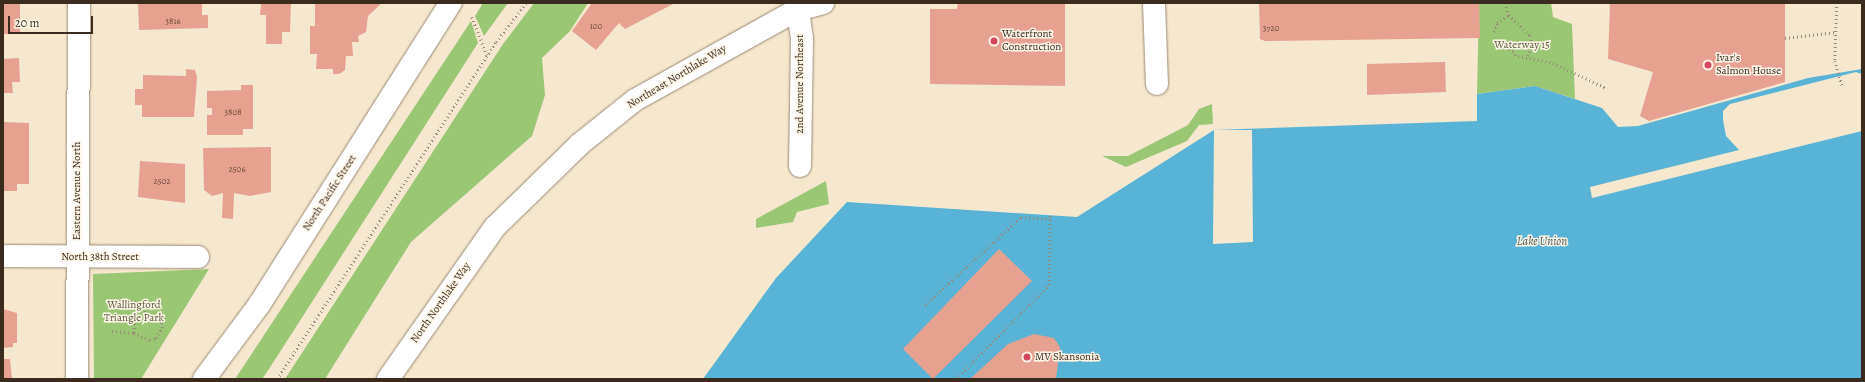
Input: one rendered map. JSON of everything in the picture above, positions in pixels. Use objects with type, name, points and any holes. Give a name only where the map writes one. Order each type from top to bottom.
[{"type":"street","name":"Eastern Avenue North","points":[[77,379],[79,3]]},
{"type":"street","name":"Northeast Northlake Way","points":[[495,227],[580,144],[635,100],[797,7],[823,3]]},
{"type":"street","points":[[1154,3],[1157,84]]},
{"type":"street","name":"North Pacific Street","points":[[204,379],[259,305],[460,7]]},
{"type":"street","name":"2nd Avenue Northeast","points":[[797,7],[802,39],[800,166]]},
{"type":"street","name":"North Northlake Way","points":[[388,379],[495,227]]},
{"type":"street","name":"North 38th Street","points":[[3,256],[198,256]]},
{"type":"path","points":[[277,379],[487,56],[526,3]]},
{"type":"path","points":[[1505,3],[1509,15],[1531,36],[1532,48],[1528,56]]},
{"type":"path","points":[[1837,3],[1835,61],[1842,86]]},
{"type":"path","points":[[460,7],[487,56]]},
{"type":"path","points":[[1494,32],[1497,23],[1509,15]]},
{"type":"path","points":[[1785,38],[1837,32]]},
{"type":"path","points":[[1509,49],[1553,63],[1606,88]]},
{"type":"path","points":[[925,305],[1021,217],[1050,217],[1049,285],[956,379]]},
{"type":"path","points":[[112,331],[134,333],[150,340],[156,338],[162,328],[161,322],[146,316],[140,303],[120,299]]},
{"type":"path","points":[[134,333],[134,322],[146,316]]},
{"type":"green space","points":[[483,3],[508,3],[484,36],[475,16]]},
{"type":"green space","points":[[534,3],[588,3],[570,31],[542,58],[545,95],[532,136],[411,242],[325,379],[285,379],[503,44]]},
{"type":"green space","name":"Waterway 15","points":[[1479,3],[1551,3],[1553,17],[1572,24],[1575,99],[1535,86],[1477,94]]},
{"type":"green space","points":[[471,21],[478,43],[269,369],[262,379],[235,379]]},
{"type":"green space","points":[[1212,104],[1213,124],[1199,125],[1187,141],[1126,167],[1102,156],[1128,156],[1188,125],[1199,109]]},
{"type":"green space","points":[[826,181],[829,204],[797,212],[793,222],[756,228],[756,219]]},
{"type":"green space","name":"Wallingford Triangle Park","points":[[209,269],[141,379],[94,379],[93,274]]},
{"type":"water","name":"Lake Union","points":[[1862,69],[1862,379],[703,379],[776,278],[847,202],[1077,217],[1214,130],[1477,121],[1477,94],[1535,86],[1602,108],[1618,127],[1638,126],[1808,78]]},
{"type":"pier","points":[[1856,72],[1862,74],[1862,131],[1592,198],[1590,187],[1739,150],[1726,136],[1723,111],[1730,104]]},
{"type":"pier","points":[[1214,130],[1252,130],[1253,242],[1213,244]]},
{"type":"building","points":[[3,3],[20,3],[20,34],[3,34]]},
{"type":"building","points":[[138,3],[202,3],[202,15],[208,15],[208,28],[139,30]]},
{"type":"building","points":[[291,3],[290,32],[282,32],[282,44],[266,44],[266,15],[260,15],[261,4]]},
{"type":"building","points":[[315,3],[382,3],[368,16],[366,32],[358,36],[359,42],[352,42],[353,56],[346,56],[345,70],[339,74],[333,74],[333,69],[316,69],[317,54],[310,54],[310,26],[315,26]]},
{"type":"building","points":[[592,3],[675,3],[625,29],[619,23],[596,50],[572,31]]},
{"type":"building","points":[[958,3],[1065,3],[1065,86],[930,84],[930,9],[957,9]]},
{"type":"building","points":[[1259,3],[1479,3],[1480,38],[1265,41],[1260,39]]},
{"type":"building","name":"Ivar's Salmon House","points":[[1610,3],[1785,3],[1785,82],[1649,121],[1640,116],[1653,72],[1608,59]]},
{"type":"building","points":[[19,58],[20,82],[12,82],[13,93],[3,93],[3,59]]},
{"type":"building","points":[[1445,62],[1446,92],[1367,95],[1367,64]]},
{"type":"building","points":[[186,69],[195,70],[197,77],[194,117],[142,117],[142,105],[135,105],[135,89],[143,89],[143,75],[186,76]]},
{"type":"building","points":[[241,85],[253,85],[253,129],[243,129],[243,135],[207,135],[207,115],[212,115],[212,108],[207,108],[207,91],[241,90]]},
{"type":"building","points":[[3,122],[29,123],[29,184],[17,184],[17,191],[3,191]]},
{"type":"building","points":[[271,147],[271,192],[250,196],[234,193],[233,219],[222,218],[223,193],[212,196],[204,190],[203,148]]},
{"type":"building","points":[[140,161],[185,164],[185,203],[138,197]]},
{"type":"building","points":[[999,249],[1032,281],[933,379],[903,349]]},
{"type":"building","points":[[3,309],[17,313],[17,343],[13,343],[13,347],[3,348]]},
{"type":"building","name":"MV Skansonia","points":[[1034,334],[1054,338],[1060,347],[1056,379],[970,379],[1008,344]]},
{"type":"building","points":[[3,359],[10,359],[12,379],[3,379]]},
{"type":"place","name":"Waterfront Construction","points":[[994,41]]},
{"type":"place","name":"Ivar's Salmon House","points":[[1708,65]]},
{"type":"place","name":"MV Skansonia","points":[[1027,357]]}]
